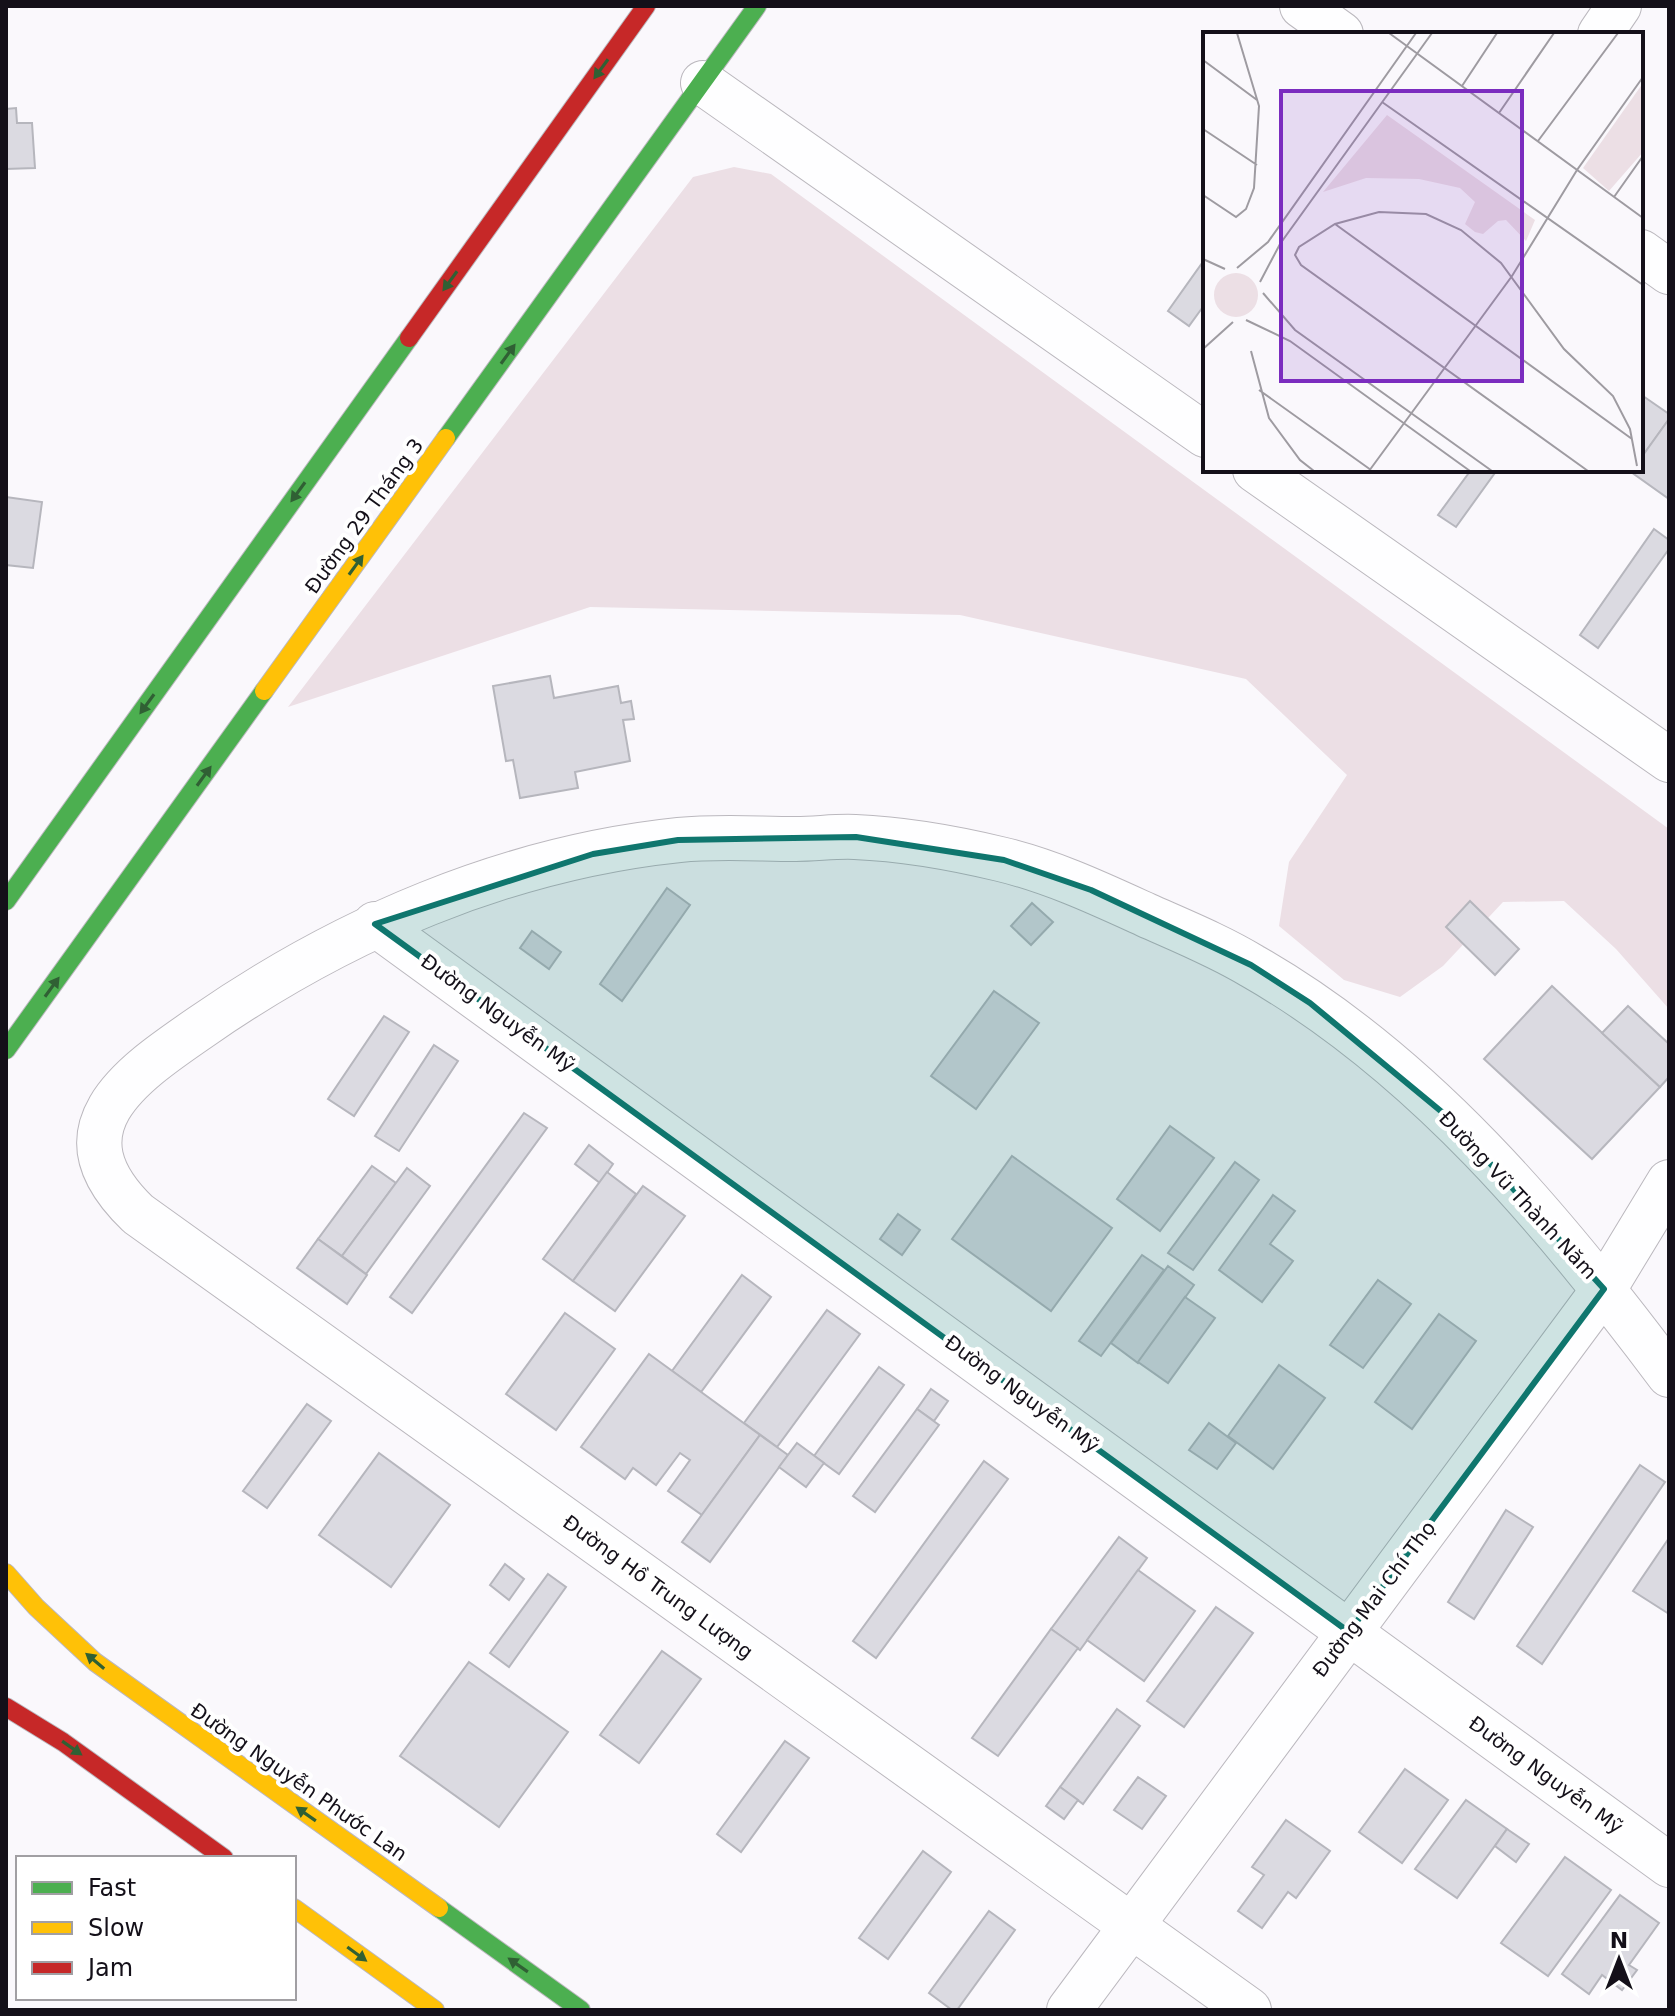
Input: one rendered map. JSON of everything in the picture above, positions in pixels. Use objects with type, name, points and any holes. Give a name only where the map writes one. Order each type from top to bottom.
[{"type":"street","points":[[6,901],[646,6]]},
{"type":"street","name":"Đường 29 Tháng 3","points":[[6,1050],[757,6]]},
{"type":"street","points":[[1302,6],[1338,32]]},
{"type":"street","points":[[1601,32],[1619,6]]},
{"type":"street","points":[[703,83],[1203,434]]},
{"type":"street","points":[[1643,253],[1669,272]]},
{"type":"street","points":[[1258,472],[1669,760]]},
{"type":"street","name":"Đường Vũ Thành Năm","points":[[99,1141],[108,1111],[123,1087],[152,1060],[300,963],[375,924],[476,886],[564,862],[678,840],[856,837],[1004,860],[1091,890],[1251,965],[1310,1003],[1378,1055],[1448,1117],[1529,1200],[1604,1289],[1669,1375]]},
{"type":"street","name":"Đường Nguyễn Mỹ","points":[[375,924],[1669,1865]]},
{"type":"street","name":"Đường Hồ Trung Lượng","points":[[99,1141],[104,1174],[116,1193],[138,1214],[1249,2010]]},
{"type":"street","name":"Đường Mai Chí Thọ","points":[[1069,2010],[1604,1289],[1669,1182]]},
{"type":"street","name":"Đường Nguyễn Phước Lan","points":[[6,1573],[95,1662],[581,2010]]},
{"type":"street","points":[[6,1707],[63,1742],[221,1856]]},
{"type":"street","points":[[296,1909],[435,2010]]},
{"type":"highlighted area","points":[[856,837],[1004,860],[1091,890],[1251,965],[1310,1003],[1448,1117],[1604,1289],[1349,1632],[375,924],[593,854],[678,840]]},
{"type":"shaded area","points":[[734,167],[771,174],[1669,829],[1669,1009],[1616,949],[1564,901],[1503,902],[1443,966],[1400,997],[1344,980],[1279,926],[1289,862],[1347,775],[1246,679],[960,615],[590,607],[288,707],[693,177]]},
{"type":"building","points":[[16,108],[17,123],[32,123],[35,168],[6,169],[6,109]]},
{"type":"building","points":[[1203,262],[1203,307],[1189,326],[1168,311]]},
{"type":"building","points":[[1643,396],[1669,414],[1669,419],[1643,455]]},
{"type":"building","points":[[1669,419],[1669,499],[1631,472],[1643,472],[1643,455]]},
{"type":"building","points":[[1470,472],[1496,472],[1456,527],[1438,515]]},
{"type":"building","points":[[6,497],[42,502],[33,568],[6,565]]},
{"type":"building","points":[[1654,529],[1669,540],[1669,549],[1598,648],[1580,635]]},
{"type":"building","points":[[550,676],[554,698],[618,686],[621,703],[631,701],[634,719],[623,720],[630,761],[575,772],[578,788],[520,798],[513,760],[506,761],[493,686]]},
{"type":"building","points":[[667,888],[690,905],[622,1001],[600,984]]},
{"type":"building","points":[[1470,901],[1519,949],[1495,975],[1446,927]]},
{"type":"building","points":[[1032,903],[1053,922],[1031,945],[1011,926]]},
{"type":"building","points":[[532,931],[561,952],[549,969],[520,948]]},
{"type":"building","points":[[1552,986],[1660,1087],[1592,1159],[1484,1059]]},
{"type":"building","points":[[994,991],[1039,1023],[976,1109],[931,1076]]},
{"type":"building","points":[[1628,1006],[1669,1044],[1669,1077],[1660,1087],[1602,1033]]},
{"type":"building","points":[[384,1016],[409,1032],[354,1116],[328,1099]]},
{"type":"building","points":[[434,1045],[458,1061],[399,1151],[375,1136]]},
{"type":"building","points":[[524,1113],[547,1128],[412,1313],[390,1297]]},
{"type":"building","points":[[1170,1126],[1214,1158],[1160,1231],[1117,1199]]},
{"type":"building","points":[[589,1145],[613,1164],[600,1183],[575,1164]]},
{"type":"building","points":[[1012,1156],[1112,1228],[1051,1311],[952,1239]]},
{"type":"building","points":[[1235,1162],[1259,1180],[1193,1270],[1168,1253]]},
{"type":"building","points":[[372,1166],[396,1183],[342,1256],[318,1239]]},
{"type":"building","points":[[407,1168],[430,1186],[366,1274],[342,1256]]},
{"type":"building","points":[[607,1172],[636,1194],[573,1281],[543,1259]]},
{"type":"building","points":[[643,1186],[685,1216],[615,1311],[573,1281]]},
{"type":"building","points":[[1273,1195],[1295,1211],[1270,1244],[1293,1261],[1262,1302],[1219,1270]]},
{"type":"building","points":[[898,1214],[920,1230],[902,1255],[880,1239]]},
{"type":"building","points":[[318,1239],[367,1275],[347,1304],[297,1268]]},
{"type":"building","points":[[1142,1255],[1164,1270],[1101,1356],[1079,1341]]},
{"type":"building","points":[[1168,1266],[1194,1285],[1138,1363],[1111,1343]]},
{"type":"building","points":[[742,1275],[771,1297],[701,1392],[672,1371]]},
{"type":"building","points":[[1378,1280],[1411,1304],[1363,1368],[1330,1345]]},
{"type":"building","points":[[1185,1297],[1215,1318],[1168,1383],[1138,1362]]},
{"type":"building","points":[[827,1310],[860,1334],[777,1447],[744,1423]]},
{"type":"building","points":[[565,1313],[615,1349],[556,1430],[506,1394]]},
{"type":"building","points":[[1439,1314],[1476,1341],[1412,1429],[1375,1402]]},
{"type":"building","points":[[649,1354],[760,1435],[702,1515],[668,1491],[690,1460],[680,1453],[656,1485],[633,1468],[625,1479],[581,1447]]},
{"type":"building","points":[[1279,1365],[1325,1398],[1273,1469],[1228,1436]]},
{"type":"building","points":[[879,1367],[904,1385],[839,1474],[814,1456]]},
{"type":"building","points":[[931,1389],[948,1401],[934,1421],[917,1409]]},
{"type":"building","points":[[307,1404],[331,1421],[267,1508],[243,1491]]},
{"type":"building","points":[[917,1409],[939,1425],[875,1512],[853,1496]]},
{"type":"building","points":[[1209,1423],[1236,1443],[1217,1469],[1189,1450]]},
{"type":"building","points":[[760,1435],[788,1455],[710,1562],[682,1542]]},
{"type":"building","points":[[797,1443],[824,1463],[806,1487],[779,1467]]},
{"type":"building","points":[[379,1453],[450,1505],[391,1587],[319,1535]]},
{"type":"building","points":[[984,1461],[1008,1479],[876,1658],[853,1641]]},
{"type":"building","points":[[1640,1465],[1665,1482],[1542,1664],[1517,1646]]},
{"type":"building","points":[[1506,1510],[1533,1527],[1474,1619],[1448,1602]]},
{"type":"building","points":[[1119,1537],[1147,1558],[1080,1650],[1051,1629]]},
{"type":"building","points":[[1669,1538],[1669,1614],[1633,1591]]},
{"type":"building","points":[[505,1564],[524,1579],[509,1600],[490,1585]]},
{"type":"building","points":[[1138,1570],[1195,1611],[1144,1681],[1087,1640]]},
{"type":"building","points":[[548,1574],[566,1587],[509,1667],[490,1653]]},
{"type":"building","points":[[1216,1607],[1253,1633],[1184,1727],[1147,1701]]},
{"type":"building","points":[[1051,1629],[1078,1648],[998,1756],[972,1738]]},
{"type":"building","points":[[662,1651],[701,1679],[639,1763],[600,1735]]},
{"type":"building","points":[[469,1662],[568,1732],[499,1827],[400,1756]]},
{"type":"building","points":[[1117,1709],[1140,1726],[1083,1804],[1060,1787]]},
{"type":"building","points":[[785,1741],[809,1758],[741,1852],[717,1834]]},
{"type":"building","points":[[1405,1769],[1448,1800],[1402,1863],[1359,1832]]},
{"type":"building","points":[[1138,1777],[1166,1796],[1142,1829],[1114,1810]]},
{"type":"building","points":[[1060,1787],[1078,1800],[1064,1819],[1046,1806]]},
{"type":"building","points":[[1466,1800],[1507,1829],[1457,1898],[1415,1869]]},
{"type":"building","points":[[1286,1820],[1330,1851],[1296,1898],[1288,1892],[1262,1928],[1238,1911],[1264,1875],[1252,1867]]},
{"type":"building","points":[[1507,1829],[1529,1844],[1516,1862],[1495,1846]]},
{"type":"building","points":[[923,1851],[951,1872],[888,1959],[859,1938]]},
{"type":"building","points":[[1565,1857],[1611,1890],[1548,1976],[1501,1943]]},
{"type":"building","points":[[1620,1895],[1659,1923],[1629,1965],[1637,1970],[1622,1990],[1602,1975],[1589,1994],[1562,1974]]},
{"type":"building","points":[[989,1911],[1015,1930],[957,2010],[952,2010],[929,1993]]},
{"type":"traffic: fast","points":[[446,438],[757,6]]},
{"type":"traffic: fast","points":[[6,901],[409,338]]},
{"type":"traffic: fast","points":[[6,1050],[264,691]]},
{"type":"traffic: fast","points":[[439,1908],[581,2010]]},
{"type":"traffic: slow","points":[[264,691],[446,438]]},
{"type":"traffic: slow","points":[[6,1573],[36,1607],[95,1662],[439,1908]]},
{"type":"traffic: slow","points":[[296,1909],[435,2010]]},
{"type":"traffic: jam","points":[[409,338],[646,6]]},
{"type":"traffic: jam","points":[[6,1707],[63,1742],[221,1856]]}]
